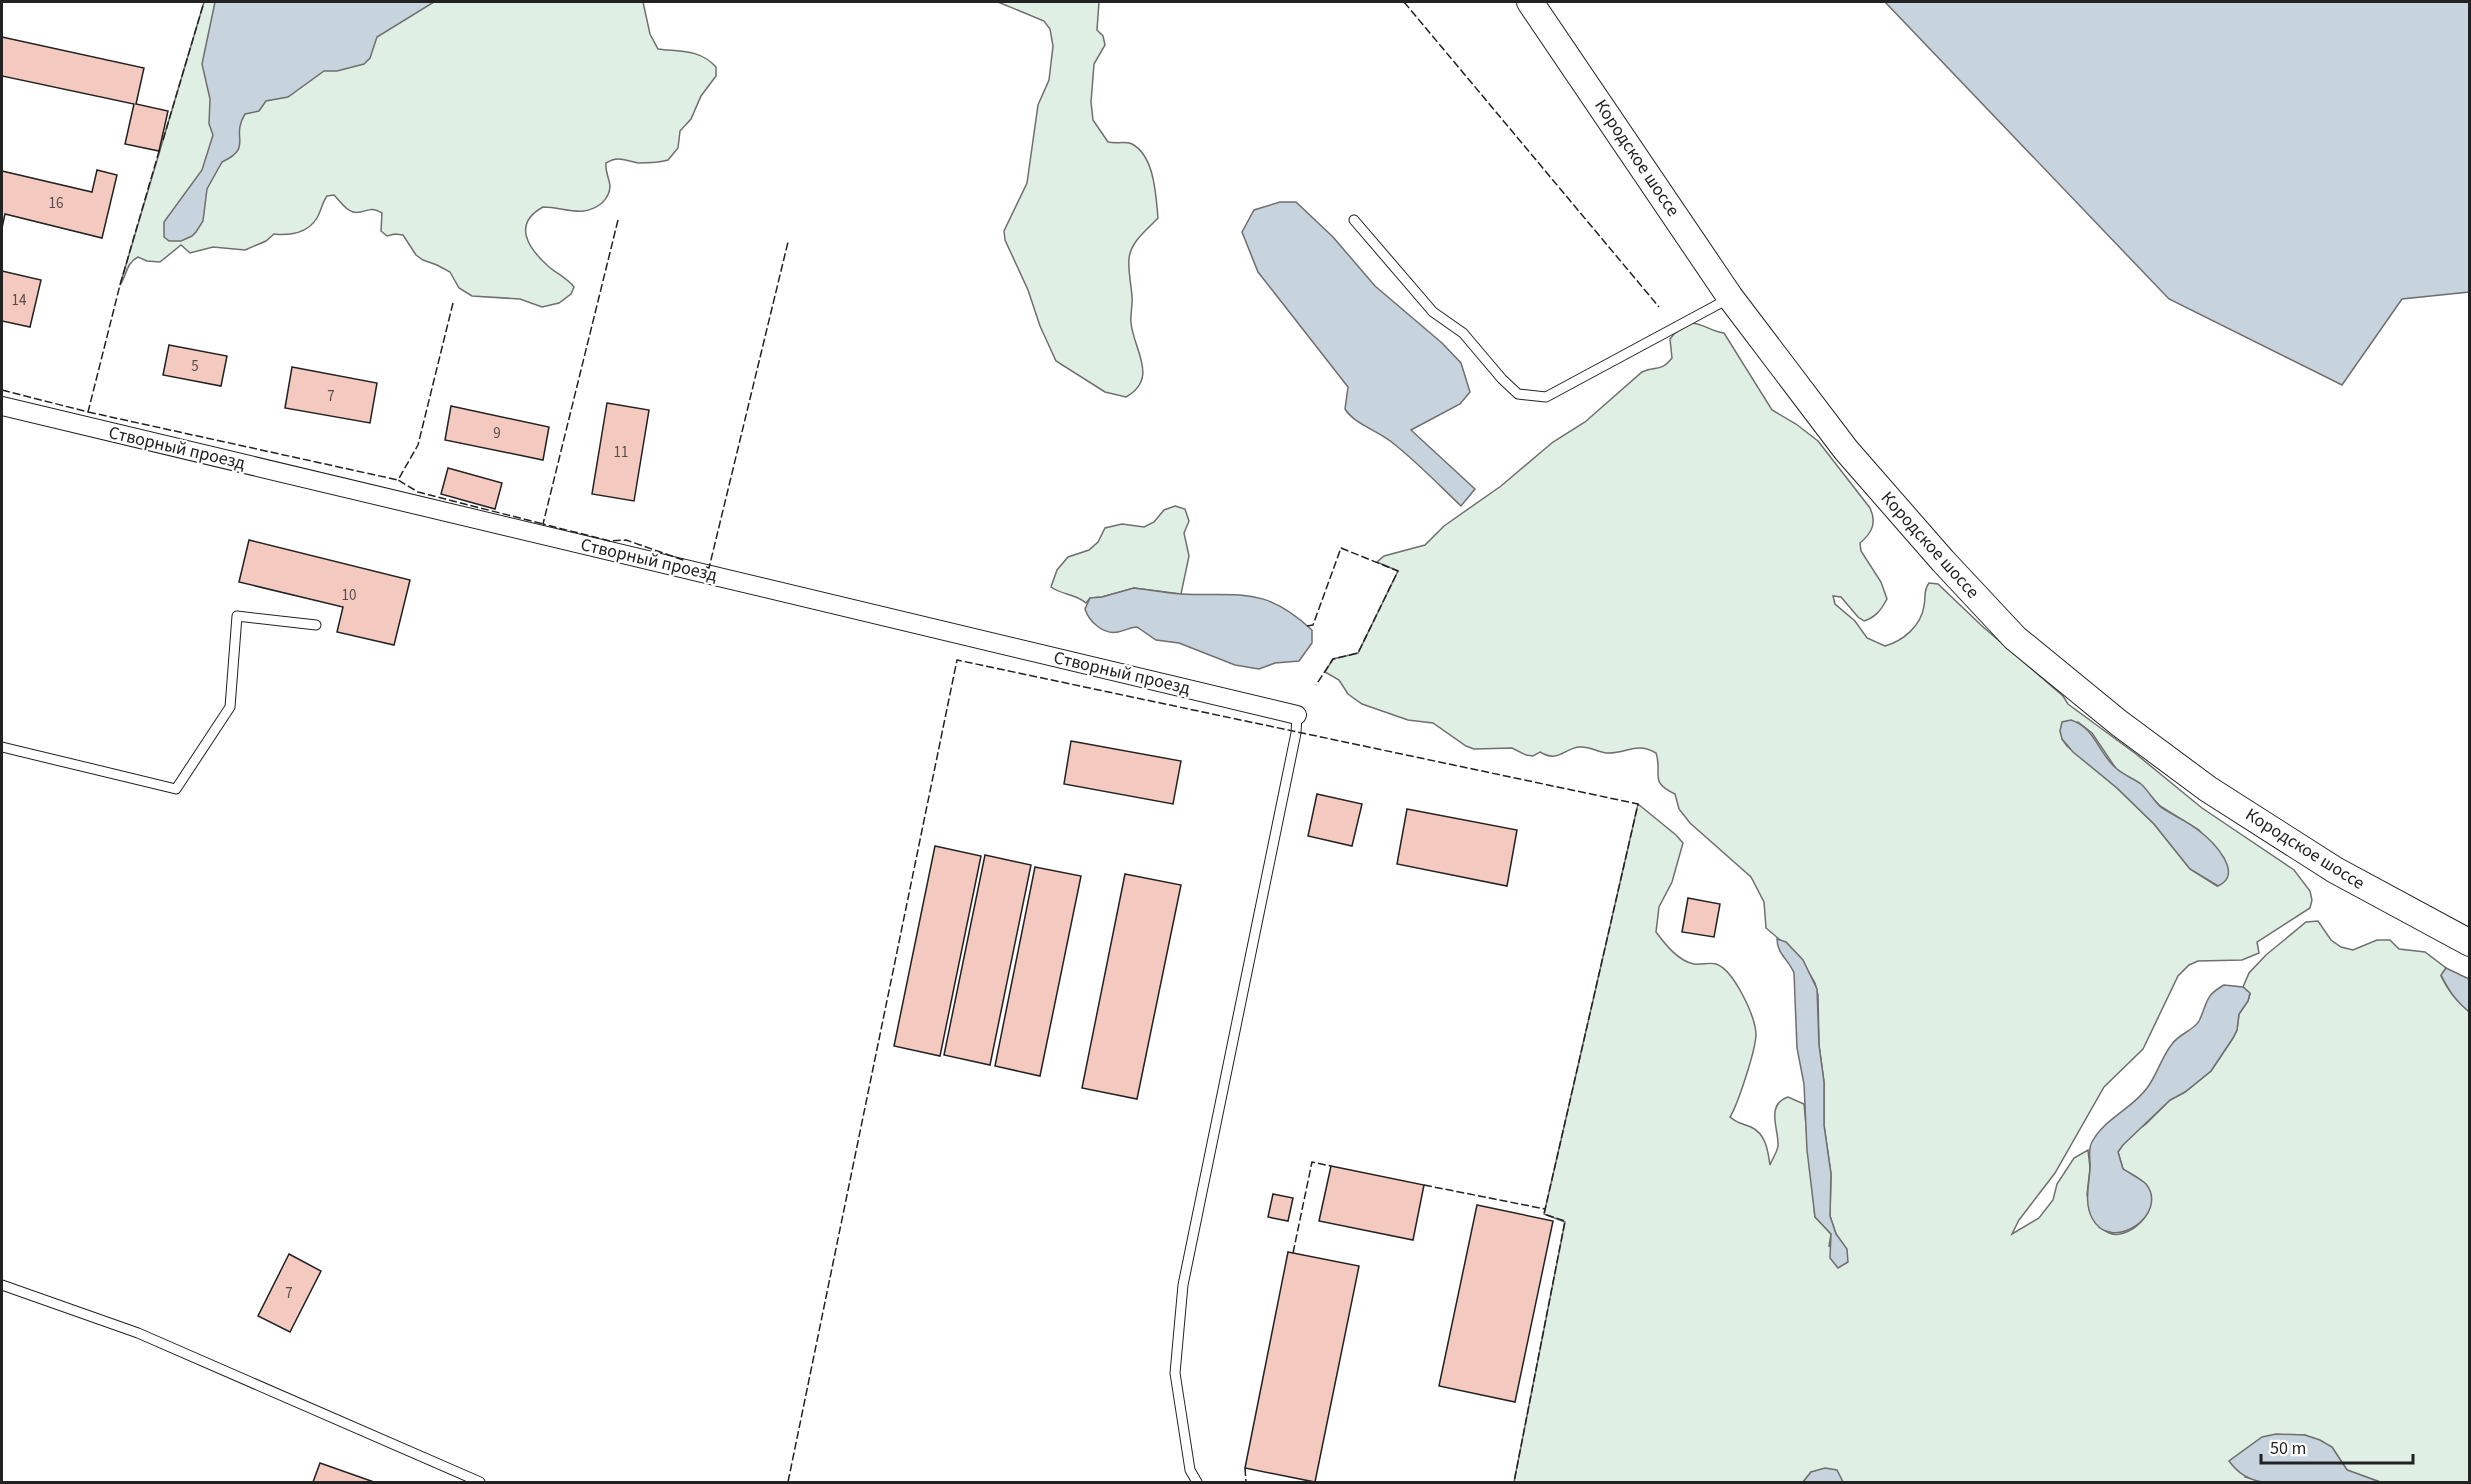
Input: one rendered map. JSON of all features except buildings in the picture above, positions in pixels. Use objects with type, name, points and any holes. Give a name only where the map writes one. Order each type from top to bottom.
[{"type":"main road","name":"Кородское шоссе","points":[[1530,2],[1730,297],[1846,450],[1943,561],[2015,638],[2119,723],[2208,789],[2335,870],[2469,944]]},
{"type":"street","name":"Створный проезд","points":[[2,406],[1298,715]]},
{"type":"lane","points":[[1354,219],[1433,312],[1463,333],[1502,379],[1518,394],[1534,398],[1546,397],[1730,297]]},
{"type":"lane","points":[[2,747],[176,789],[230,707],[237,616],[316,625]]},
{"type":"lane","points":[[1197,1482],[1190,1470],[1175,1373],[1183,1285],[1298,715]]},
{"type":"lane","points":[[2,1285],[138,1333],[480,1482]]},
{"type":"green space","points":[[204,2],[643,2],[650,34],[658,49],[689,52],[703,57],[716,67],[716,76],[701,96],[691,119],[680,131],[678,148],[668,160],[638,163],[618,159],[606,163],[610,188],[602,203],[595,208],[580,211],[543,207],[528,221],[526,236],[534,252],[574,287],[571,294],[559,303],[542,307],[520,299],[472,296],[459,288],[450,272],[416,255],[403,235],[387,236],[381,231],[382,213],[373,209],[357,213],[350,211],[334,195],[327,196],[317,218],[304,230],[292,234],[274,234],[266,241],[245,250],[213,247],[190,253],[181,245],[160,262],[147,261],[138,257],[129,266],[120,285]]},
{"type":"green space","points":[[998,2],[1099,2],[1097,30],[1103,36],[1105,45],[1094,64],[1091,102],[1093,120],[1108,142],[1132,144],[1140,150],[1150,167],[1153,178],[1158,218],[1136,241],[1130,253],[1131,323],[1143,373],[1136,390],[1126,397],[1105,392],[1056,361],[1005,240],[1004,231],[1027,183],[1038,105],[1049,80],[1053,46],[1050,29],[1044,21]]},
{"type":"green space","points":[[1690,323],[1724,333],[1772,410],[1796,424],[1818,441],[1870,508],[1873,523],[1868,535],[1860,543],[1861,551],[1881,582],[1887,599],[1878,613],[1864,621],[1841,597],[1833,596],[1835,604],[1855,621],[1867,638],[1885,646],[1910,632],[1922,613],[1927,586],[1929,583],[1938,584],[1982,626],[2063,696],[2068,704],[2136,754],[2202,808],[2294,870],[2310,891],[2312,900],[2310,908],[2257,942],[2259,953],[2242,960],[2198,961],[2189,965],[2178,976],[2143,1049],[2104,1087],[2055,1173],[2019,1220],[2012,1234],[2039,1218],[2053,1200],[2057,1184],[2074,1158],[2088,1150],[2090,1168],[2087,1195],[2099,1227],[2109,1233],[2117,1234],[2128,1232],[2141,1222],[2149,1208],[2150,1192],[2141,1180],[2123,1169],[2118,1152],[2127,1138],[2146,1124],[2170,1100],[2185,1092],[2211,1071],[2237,1030],[2239,1014],[2250,994],[2243,987],[2249,973],[2266,955],[2306,922],[2318,921],[2331,940],[2341,947],[2353,950],[2377,940],[2390,940],[2399,949],[2425,952],[2446,968],[2441,976],[2444,982],[2450,992],[2470,1012],[2469,1482],[2380,1482],[2347,1470],[2332,1447],[2305,1435],[2291,1435],[2245,1477],[2262,1482],[1843,1482],[1811,1472],[1803,1482],[1514,1482],[1565,1222],[1544,1214],[1638,804],[1683,843],[1672,882],[1659,907],[1656,932],[1672,951],[1688,962],[1714,963],[1723,968],[1742,994],[1755,1026],[1756,1034],[1750,1063],[1730,1117],[1760,1134],[1765,1143],[1770,1165],[1778,1146],[1775,1118],[1777,1106],[1788,1097],[1804,1104],[1815,1217],[1831,1234],[1829,1246],[1843,1244],[1836,1234],[1830,1216],[1831,1174],[1824,1125],[1824,1082],[1819,1045],[1818,995],[1815,983],[1799,956],[1766,928],[1764,902],[1751,877],[1690,823],[1679,809],[1675,794],[1667,790],[1659,781],[1656,753],[1643,748],[1607,753],[1579,747],[1556,756],[1540,752],[1533,756],[1512,748],[1474,749],[1433,723],[1408,720],[1362,704],[1348,694],[1339,680],[1325,672],[1333,659],[1358,653],[1398,571],[1377,562],[1384,556],[1425,545],[1444,526],[1501,486],[1553,442],[1585,422],[1642,372],[1664,366],[1672,358],[1670,339]],"holes":[[[2078,722],[2092,733],[2117,770],[2140,784],[2160,806],[2199,830],[2224,858],[2217,886],[2190,869],[2154,824],[2062,739]]]},
{"type":"green space","points":[[1175,506],[1185,509],[1189,521],[1184,533],[1189,556],[1181,594],[1134,588],[1090,598],[1086,603],[1051,587],[1057,570],[1068,557],[1089,550],[1098,542],[1105,528],[1122,524],[1144,527],[1154,522],[1164,510]]},
{"type":"shaded area","points":[[215,2],[434,2],[377,37],[370,58],[364,64],[337,71],[324,71],[288,97],[266,101],[259,111],[245,114],[241,122],[237,152],[222,162],[207,189],[203,221],[192,236],[181,241],[169,241],[164,237],[164,222],[202,170],[213,135],[209,124],[210,99],[202,64]]},
{"type":"shaded area","points":[[1885,2],[2469,2],[2469,292],[2402,299],[2342,385],[2169,299]]},
{"type":"shaded area","points":[[1280,202],[1296,202],[1333,237],[1375,286],[1442,343],[1461,363],[1470,392],[1460,404],[1411,430],[1475,489],[1461,506],[1403,451],[1349,414],[1345,409],[1348,387],[1258,272],[1242,232],[1254,210]]},
{"type":"shaded area","points":[[1134,588],[1181,594],[1251,596],[1265,600],[1295,616],[1312,630],[1312,643],[1299,661],[1275,663],[1259,669],[1235,665],[1179,643],[1156,640],[1137,627],[1108,632],[1094,623],[1087,614],[1085,609],[1090,598]]},
{"type":"shaded area","points":[[2071,720],[2092,735],[2105,756],[2117,769],[2141,784],[2156,803],[2194,827],[2218,849],[2227,866],[2226,881],[2218,886],[2190,869],[2154,824],[2117,788],[2073,752],[2062,739],[2060,731],[2062,722]]},
{"type":"shaded area","points":[[1777,939],[1786,942],[1803,960],[1817,989],[1819,1045],[1824,1082],[1824,1125],[1831,1174],[1830,1216],[1836,1234],[1847,1249],[1848,1262],[1838,1268],[1830,1258],[1831,1234],[1815,1217],[1807,1150],[1804,1084],[1797,1048],[1794,973],[1779,949]]},
{"type":"shaded area","points":[[2446,968],[2469,979],[2469,1012],[2457,1000],[2444,981],[2441,975]]},
{"type":"shaded area","points":[[2224,985],[2243,987],[2250,993],[2248,1001],[2239,1014],[2237,1030],[2233,1038],[2211,1071],[2185,1092],[2170,1100],[2118,1152],[2123,1169],[2146,1184],[2151,1196],[2150,1207],[2144,1218],[2135,1226],[2124,1231],[2112,1233],[2101,1228],[2092,1218],[2088,1206],[2089,1152],[2092,1142],[2111,1120],[2141,1095],[2172,1044],[2197,1024],[2207,1000]]},
{"type":"shaded area","points":[[2276,1434],[2305,1435],[2320,1440],[2332,1447],[2347,1470],[2380,1482],[2262,1482],[2243,1475],[2229,1461],[2262,1437]]},
{"type":"shaded area","points":[[1825,1468],[1837,1470],[1843,1482],[1803,1482],[1811,1472]]},
{"type":"fence","points":[[163,140],[204,2]]},
{"type":"fence","points":[[1404,2],[1659,307]]},
{"type":"fence","points":[[2,390],[88,412],[120,285],[160,148]]},
{"type":"fence","points":[[618,220],[543,524],[610,541],[626,540],[686,561]]},
{"type":"fence","points":[[706,567],[709,568],[788,242]]},
{"type":"fence","points":[[453,303],[418,445],[398,480],[418,492],[543,524]]},
{"type":"fence","points":[[88,412],[398,480]]},
{"type":"fence","points":[[1307,626],[1313,625],[1341,548],[1398,571],[1358,653],[1333,659],[1316,685]]},
{"type":"fence","points":[[788,1482],[957,660],[1638,804],[1544,1214],[1565,1221],[1514,1482]]},
{"type":"fence","points":[[1293,1253],[1312,1162],[1331,1166]]},
{"type":"fence","points":[[1424,1185],[1545,1209]]},
{"type":"fence","points":[[1245,1468],[1246,1482]]}]
